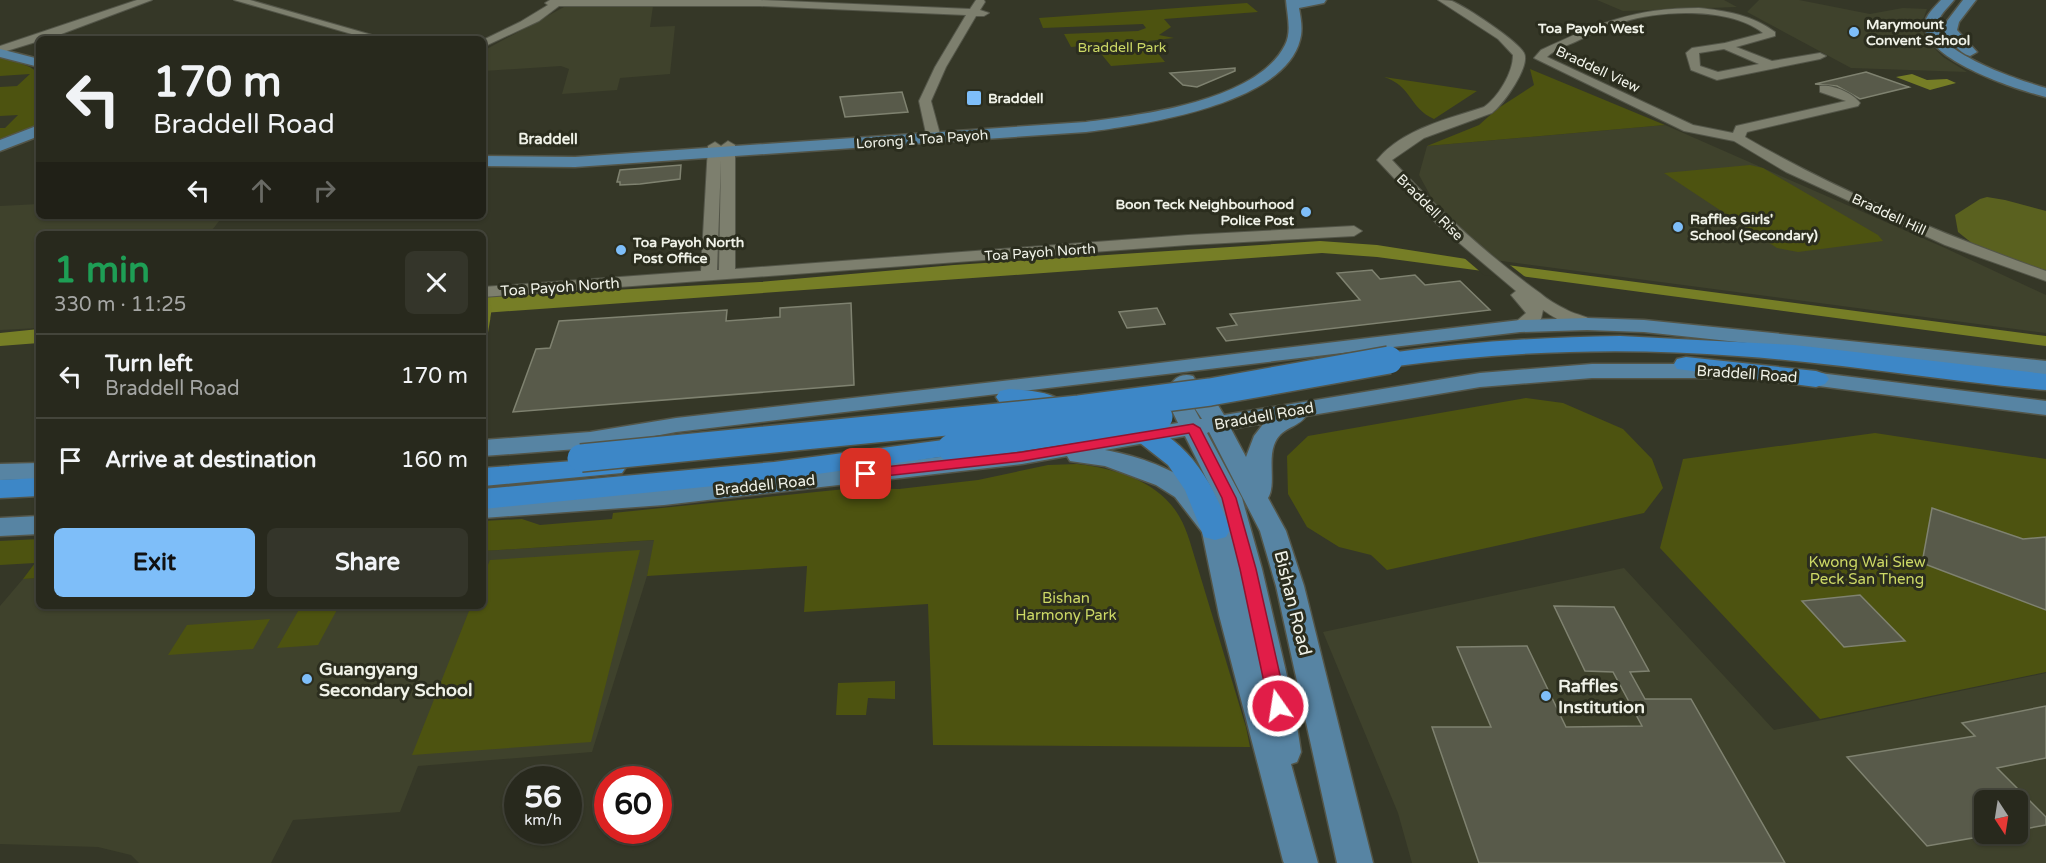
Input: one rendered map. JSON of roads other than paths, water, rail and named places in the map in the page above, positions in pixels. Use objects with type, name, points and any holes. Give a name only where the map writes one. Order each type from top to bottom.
[{"type":"highway","name":"Braddell Road","points":[[486,487],[582,468],[1210,392],[1442,352],[1567,342],[1711,347],[1850,358],[1994,378],[2046,382]]},
{"type":"highway","name":"Braddell Road","points":[[486,466],[774,471],[1096,428],[1390,360],[1492,361],[1574,355],[1619,355],[1743,361],[1849,370],[2046,394]]},
{"type":"highway","points":[[1492,361],[1578,359],[1653,362],[1738,369],[1816,379]]},
{"type":"highway","points":[[1009,397],[1037,399],[1053,406],[1054,415],[1051,421]]},
{"type":"highway","points":[[486,477],[850,444],[1092,418],[1117,421],[1150,436],[1181,462],[1193,477],[1215,530]]},
{"type":"highway","points":[[486,498],[582,468]]},
{"type":"highway","points":[[0,489],[36,487]]},
{"type":"highway","points":[[0,506],[36,505]]},
{"type":"main road","points":[[1288,4],[1320,0]]},
{"type":"main road","points":[[1948,0],[1933,18],[1931,28],[1933,35],[1940,43],[1964,61],[2046,93]]},
{"type":"main road","points":[[1970,0],[1953,21],[1950,30],[1954,37],[1970,52],[1992,64],[2046,86]]},
{"type":"main road","name":"Lorong 1 Toa Payoh","points":[[486,161],[548,163],[721,149],[1113,124],[1179,112],[1210,99],[1251,77],[1276,54],[1284,32],[1288,4]]},
{"type":"main road","points":[[2,48],[36,59]]},
{"type":"main road","points":[[0,146],[36,131]]},
{"type":"main road","points":[[0,155],[36,141]]},
{"type":"main road","name":"Lorong 1 Toa Payoh","points":[[486,153],[580,155],[721,149]]},
{"type":"main road","name":"Braddell Road","points":[[486,449],[582,468],[676,425],[1224,361],[1390,360],[1520,326],[1587,324],[1689,330],[2046,368]]},
{"type":"main road","points":[[1224,361],[1199,372],[1180,385],[1175,394],[1205,426],[1246,558],[1278,706],[1301,862]]},
{"type":"main road","name":"Braddell Road","points":[[486,509],[664,496],[1022,456],[1480,380],[1592,371],[1684,370],[1816,379],[2046,408]]},
{"type":"main road","points":[[582,468],[678,434],[1146,380],[1167,381],[1180,385]]},
{"type":"main road","points":[[1273,531],[1259,492],[1256,466],[1263,438],[1288,417],[1340,403]]},
{"type":"main road","name":"Bishan Road","points":[[1205,426],[1273,531],[1290,586],[1355,863]]},
{"type":"main road","points":[[1022,456],[1079,455],[1107,458],[1137,467],[1184,491],[1215,530],[1233,615],[1301,862]]},
{"type":"main road","points":[[0,472],[36,471]]},
{"type":"main road","points":[[0,527],[36,525]]},
{"type":"street","points":[[41,36],[147,0]]},
{"type":"street","points":[[939,134],[939,106],[944,82],[977,14],[981,0]]},
{"type":"street","points":[[939,134],[926,109],[927,95],[934,78],[977,14],[991,0]]},
{"type":"street","points":[[1438,0],[1504,41]]},
{"type":"street","points":[[1443,0],[1504,41]]},
{"type":"street","points":[[235,1],[353,36]]},
{"type":"street","points":[[486,37],[554,3],[701,4],[977,14]]},
{"type":"street","points":[[486,42],[554,3]]},
{"type":"street","name":"Braddell View","points":[[1738,138],[1689,128],[1540,58],[1545,52],[1619,19],[1639,15],[1696,11],[1738,15],[1771,33],[1725,46],[1692,52],[1695,68],[1717,76],[1772,66]]},
{"type":"street","points":[[326,28],[366,36]]},
{"type":"street","points":[[2,48],[36,38]]},
{"type":"street","name":"Braddell Rise","points":[[1504,41],[1512,52],[1512,61],[1500,87],[1485,104],[1417,132],[1375,158],[1402,190],[1505,279],[1556,313],[1587,324]]},
{"type":"street","points":[[1725,46],[1772,66],[1820,56]]},
{"type":"street","points":[[1738,138],[1742,129],[1854,103],[1851,99],[1824,88]]},
{"type":"street","name":"Braddell Hill","points":[[1738,138],[1791,169],[1950,242],[2046,276]]},
{"type":"street","points":[[721,149],[727,275]]},
{"type":"street","points":[[709,276],[721,149]]},
{"type":"street","name":"Toa Payoh North","points":[[486,292],[1220,238],[1354,231]]},
{"type":"street","name":"Braddell Rise","points":[[1505,279],[1534,309],[1535,315],[1520,326]]},
{"type":"waterway","points":[[488,320],[490,307]]},
{"type":"waterway","points":[[486,331],[488,319]]},
{"type":"place","name":"Marymount Convent School","points":[[1854,32]]},
{"type":"place","name":"Braddell","points":[[974,98]]},
{"type":"place","name":"Boon Teck Neighbourhood Police Post","points":[[1306,212]]},
{"type":"place","name":"Raffles Girls' School (Secondary)","points":[[1678,227]]},
{"type":"place","name":"Toa Payoh North Post Office","points":[[621,250]]},
{"type":"place","name":"Guangyang Secondary School","points":[[307,679]]},
{"type":"place","name":"Raffles Institution","points":[[1546,696]]},
{"type":"district","name":"Toa Payoh West","points":[[1591,28]]},
{"type":"district","name":"Braddell","points":[[548,139]]},
{"type":"park label","name":"Braddell Park","points":[[1122,47]]},
{"type":"park label","name":"Kwong Wai Siew Peck San Theng","points":[[1867,570]]},
{"type":"park label","name":"Bishan Harmony Park","points":[[1066,606]]}]
